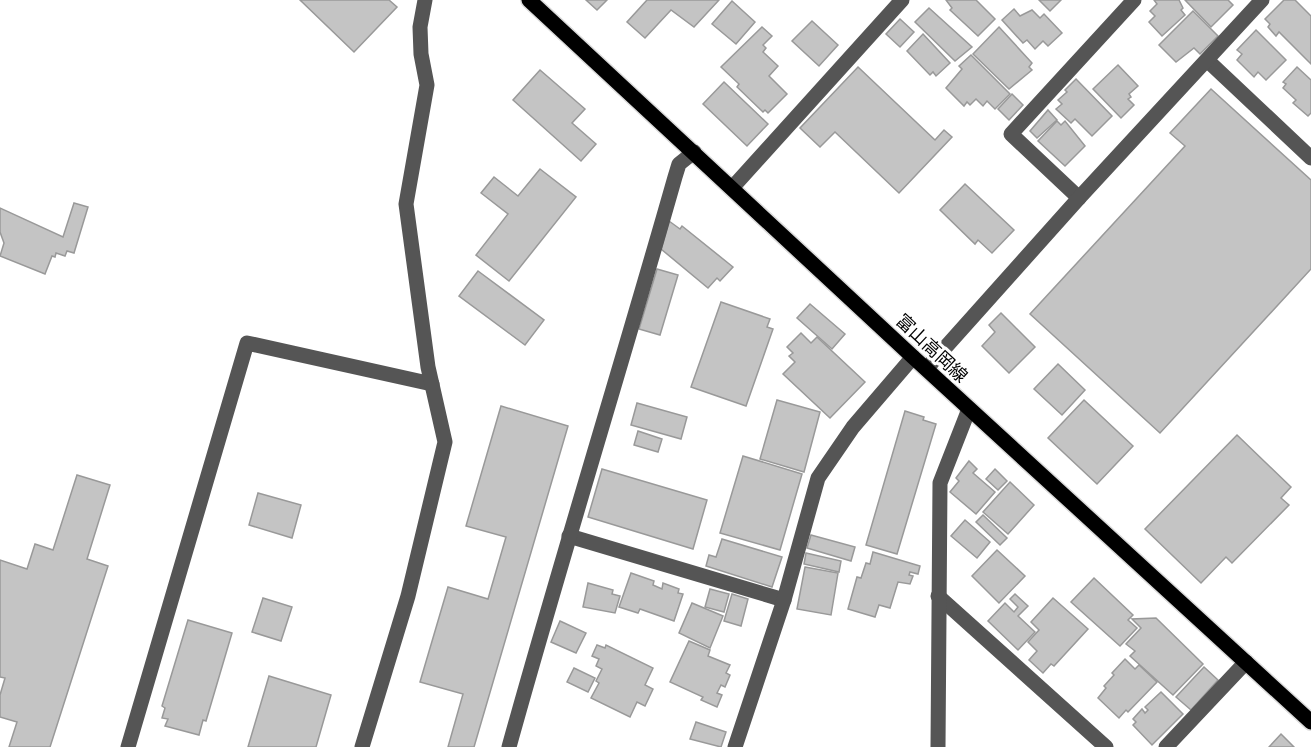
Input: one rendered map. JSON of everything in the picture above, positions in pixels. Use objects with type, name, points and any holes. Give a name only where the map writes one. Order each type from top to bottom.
[{"type":"main road","name":"富山高岡線","points":[[531,0],[969,409],[1311,722]]},
{"type":"street","points":[[362,747],[408,596],[445,442],[432,384],[406,204],[428,85],[421,54],[420,27],[426,0]]},
{"type":"street","points":[[732,188],[902,0]]},
{"type":"street","points":[[1079,198],[1011,134],[1134,0]]},
{"type":"street","points":[[927,368],[1079,198],[1262,0]]},
{"type":"street","points":[[1208,61],[1311,158]]},
{"type":"street","points":[[509,747],[679,164],[694,152]]},
{"type":"street","points":[[128,747],[247,343],[432,384]]},
{"type":"street","points":[[735,747],[784,600],[818,478],[853,427],[913,357]]},
{"type":"street","points":[[938,747],[940,483],[969,409]]},
{"type":"street","points":[[569,536],[784,600]]},
{"type":"street","points":[[939,596],[1106,747]]},
{"type":"street","points":[[1166,747],[1246,662]]},
{"type":"building","points":[[300,0],[389,0],[397,7],[354,52]]},
{"type":"building","points":[[586,0],[607,0],[597,10]]},
{"type":"building","points":[[647,0],[719,0],[694,27],[671,10],[645,38],[627,22]]},
{"type":"building","points":[[946,0],[976,0],[995,19],[978,36],[950,10],[952,8]]},
{"type":"building","points":[[1039,0],[1061,0],[1050,11]]},
{"type":"building","points":[[1154,0],[1179,0],[1183,8],[1181,10],[1185,15],[1162,36],[1149,22],[1155,16],[1150,11],[1157,4]]},
{"type":"building","points":[[1185,0],[1228,0],[1233,5],[1211,27]]},
{"type":"building","points":[[1284,0],[1295,0],[1311,16],[1311,64],[1279,32],[1276,36],[1268,27],[1270,24],[1265,19]]},
{"type":"building","points":[[732,1],[755,22],[736,44],[712,24]]},
{"type":"building","points":[[929,8],[972,47],[955,61],[915,22]]},
{"type":"building","points":[[1014,9],[1020,16],[1032,10],[1040,18],[1044,14],[1062,33],[1048,46],[1043,41],[1035,49],[1027,40],[1023,43],[1002,20]]},
{"type":"building","points":[[1193,11],[1218,36],[1200,54],[1194,48],[1176,62],[1159,45]]},
{"type":"building","points":[[900,19],[914,32],[900,47],[886,34]]},
{"type":"building","points":[[812,21],[838,45],[819,66],[792,41]]},
{"type":"building","points":[[762,27],[772,36],[763,45],[766,48],[763,52],[778,66],[769,76],[787,94],[768,113],[765,110],[763,112],[737,87],[739,84],[721,67]]},
{"type":"building","points":[[999,27],[1032,63],[1029,67],[1032,70],[1009,89],[973,54]]},
{"type":"building","points":[[1256,30],[1286,60],[1266,80],[1258,72],[1254,77],[1237,60],[1242,54],[1237,50]]},
{"type":"building","points":[[923,34],[950,63],[936,76],[933,72],[930,75],[907,51]]},
{"type":"building","points":[[971,55],[1010,94],[995,109],[987,101],[983,106],[976,99],[970,105],[967,102],[964,106],[946,88],[962,69],[959,66]]},
{"type":"building","points":[[1118,65],[1138,86],[1129,94],[1131,97],[1128,99],[1134,105],[1121,118],[1093,89]]},
{"type":"building","points":[[858,67],[935,140],[944,130],[952,137],[899,193],[835,132],[820,147],[800,128]]},
{"type":"building","points":[[1297,67],[1311,80],[1311,113],[1308,116],[1293,103],[1296,100],[1283,88],[1286,84],[1283,82]]},
{"type":"building","points":[[540,70],[585,109],[572,123],[596,144],[581,161],[513,100]]},
{"type":"building","points":[[1076,79],[1112,116],[1092,136],[1075,119],[1071,123],[1056,109],[1062,104],[1058,100]]},
{"type":"building","points":[[724,82],[768,124],[747,146],[703,104]]},
{"type":"building","points":[[1211,89],[1311,180],[1311,269],[1160,433],[1030,314],[1185,146],[1170,133]]},
{"type":"building","points":[[1012,94],[1023,105],[1009,120],[998,109]]},
{"type":"building","points":[[1048,110],[1057,120],[1037,138],[1030,131]]},
{"type":"building","points":[[1057,121],[1061,125],[1065,121],[1085,146],[1065,166],[1038,141]]},
{"type":"building","points":[[540,169],[576,197],[509,281],[476,255],[508,214],[481,193],[494,177],[518,196]]},
{"type":"building","points":[[965,184],[1014,230],[992,253],[978,240],[975,244],[940,210]]},
{"type":"building","points":[[74,203],[88,207],[74,253],[67,251],[65,256],[56,253],[55,257],[52,256],[45,274],[0,256],[4,243],[0,232],[0,208],[63,237]]},
{"type":"building","points":[[669,221],[680,229],[682,226],[733,267],[720,281],[717,278],[708,288],[661,249]]},
{"type":"building","points":[[657,269],[678,275],[660,335],[639,329]]},
{"type":"building","points":[[478,271],[544,320],[525,345],[459,296]]},
{"type":"building","points":[[721,302],[770,319],[767,327],[773,329],[746,406],[691,387]]},
{"type":"building","points":[[810,304],[845,334],[832,349],[797,318]]},
{"type":"building","points":[[1001,313],[1035,347],[1009,373],[982,346],[995,332],[989,325]]},
{"type":"building","points":[[801,333],[811,343],[817,337],[865,382],[830,418],[783,374],[795,362],[789,356],[793,353],[787,347]]},
{"type":"building","points":[[1058,364],[1085,390],[1062,415],[1034,389]]},
{"type":"building","points":[[777,400],[820,412],[804,472],[760,459]]},
{"type":"building","points":[[1084,400],[1133,446],[1097,484],[1048,438]]},
{"type":"building","points":[[637,403],[687,417],[681,439],[631,425]]},
{"type":"building","points":[[501,406],[568,426],[474,747],[448,747],[463,694],[420,682],[448,587],[488,599],[506,537],[466,526]]},
{"type":"building","points":[[905,411],[924,417],[923,420],[936,424],[897,554],[866,545]]},
{"type":"building","points":[[638,431],[662,439],[658,452],[634,445]]},
{"type":"building","points":[[1237,435],[1291,487],[1281,498],[1289,505],[1232,563],[1226,557],[1201,583],[1145,529]]},
{"type":"building","points":[[743,456],[802,474],[780,550],[720,533]]},
{"type":"building","points":[[969,461],[977,469],[973,473],[995,492],[976,514],[950,492],[959,481],[956,478]]},
{"type":"building","points":[[602,469],[707,500],[693,549],[588,517]]},
{"type":"building","points":[[995,469],[1007,481],[998,490],[986,479]]},
{"type":"building","points":[[77,475],[110,485],[87,559],[108,566],[50,747],[9,747],[17,722],[0,717],[0,695],[5,678],[0,677],[0,560],[27,569],[35,544],[53,550]]},
{"type":"building","points":[[1010,482],[1034,505],[1008,534],[983,512]]},
{"type":"building","points":[[258,493],[301,505],[292,538],[249,525]]},
{"type":"building","points":[[983,515],[1007,538],[1000,545],[976,522]]},
{"type":"building","points":[[965,520],[990,542],[977,558],[951,536]]},
{"type":"building","points":[[811,535],[855,547],[851,561],[807,548]]},
{"type":"building","points":[[722,539],[782,557],[772,587],[706,566],[709,555],[716,557]]},
{"type":"building","points":[[997,550],[1025,576],[999,603],[972,576]]},
{"type":"building","points":[[873,552],[920,566],[918,574],[910,572],[909,575],[913,576],[910,584],[898,582],[890,608],[879,605],[875,617],[848,609],[857,577],[861,578],[866,563],[870,564]]},
{"type":"building","points":[[806,553],[841,561],[839,572],[804,564]]},
{"type":"building","points":[[805,567],[838,573],[831,615],[797,609]]},
{"type":"building","points":[[631,573],[654,581],[653,585],[662,589],[663,583],[679,589],[678,593],[683,594],[674,621],[640,609],[638,613],[619,607]]},
{"type":"building","points":[[1094,578],[1133,615],[1128,620],[1137,628],[1120,646],[1071,602]]},
{"type":"building","points":[[588,583],[613,590],[612,594],[620,596],[615,613],[583,607]]},
{"type":"building","points":[[710,589],[729,594],[724,612],[705,607]]},
{"type":"building","points":[[732,594],[748,599],[741,626],[724,621]]},
{"type":"building","points":[[1015,594],[1028,606],[1018,616],[1035,632],[1018,650],[988,621],[1005,603],[1014,612],[1018,607],[1010,599]]},
{"type":"building","points":[[263,598],[292,607],[281,641],[252,632]]},
{"type":"building","points":[[1053,598],[1088,629],[1054,666],[1051,664],[1043,673],[1029,660],[1037,651],[1028,642],[1039,630],[1031,622]]},
{"type":"building","points":[[692,603],[723,616],[710,648],[679,633]]},
{"type":"building","points":[[1156,618],[1203,664],[1173,695],[1130,656],[1135,651],[1126,644],[1141,628],[1132,619]]},
{"type":"building","points":[[188,620],[232,633],[206,721],[203,720],[199,735],[165,726],[168,719],[162,718],[165,708],[162,706]]},
{"type":"building","points":[[560,621],[586,633],[576,653],[551,642]]},
{"type":"building","points":[[689,641],[710,650],[708,656],[730,665],[726,673],[730,675],[725,687],[721,685],[717,693],[722,695],[717,707],[701,700],[703,697],[670,682]]},
{"type":"building","points":[[597,645],[605,648],[606,645],[653,668],[645,685],[653,689],[645,706],[637,702],[630,717],[591,698],[599,683],[596,681],[602,669],[596,666],[599,659],[592,656]]},
{"type":"building","points":[[1125,659],[1135,669],[1139,665],[1157,682],[1128,712],[1126,710],[1119,718],[1098,698],[1106,688],[1104,686],[1114,675],[1112,673]]},
{"type":"building","points":[[1204,667],[1218,680],[1191,710],[1176,697]]},
{"type":"building","points":[[574,668],[595,678],[588,692],[567,682]]},
{"type":"building","points":[[269,676],[331,695],[316,747],[248,747]]},
{"type":"building","points":[[1161,692],[1183,714],[1152,745],[1133,725],[1136,722],[1133,719],[1142,709],[1145,713],[1148,710],[1145,707]]},
{"type":"building","points":[[696,722],[726,732],[721,747],[690,739]]},
{"type":"building","points":[[1281,734],[1294,747],[1269,747]]}]
